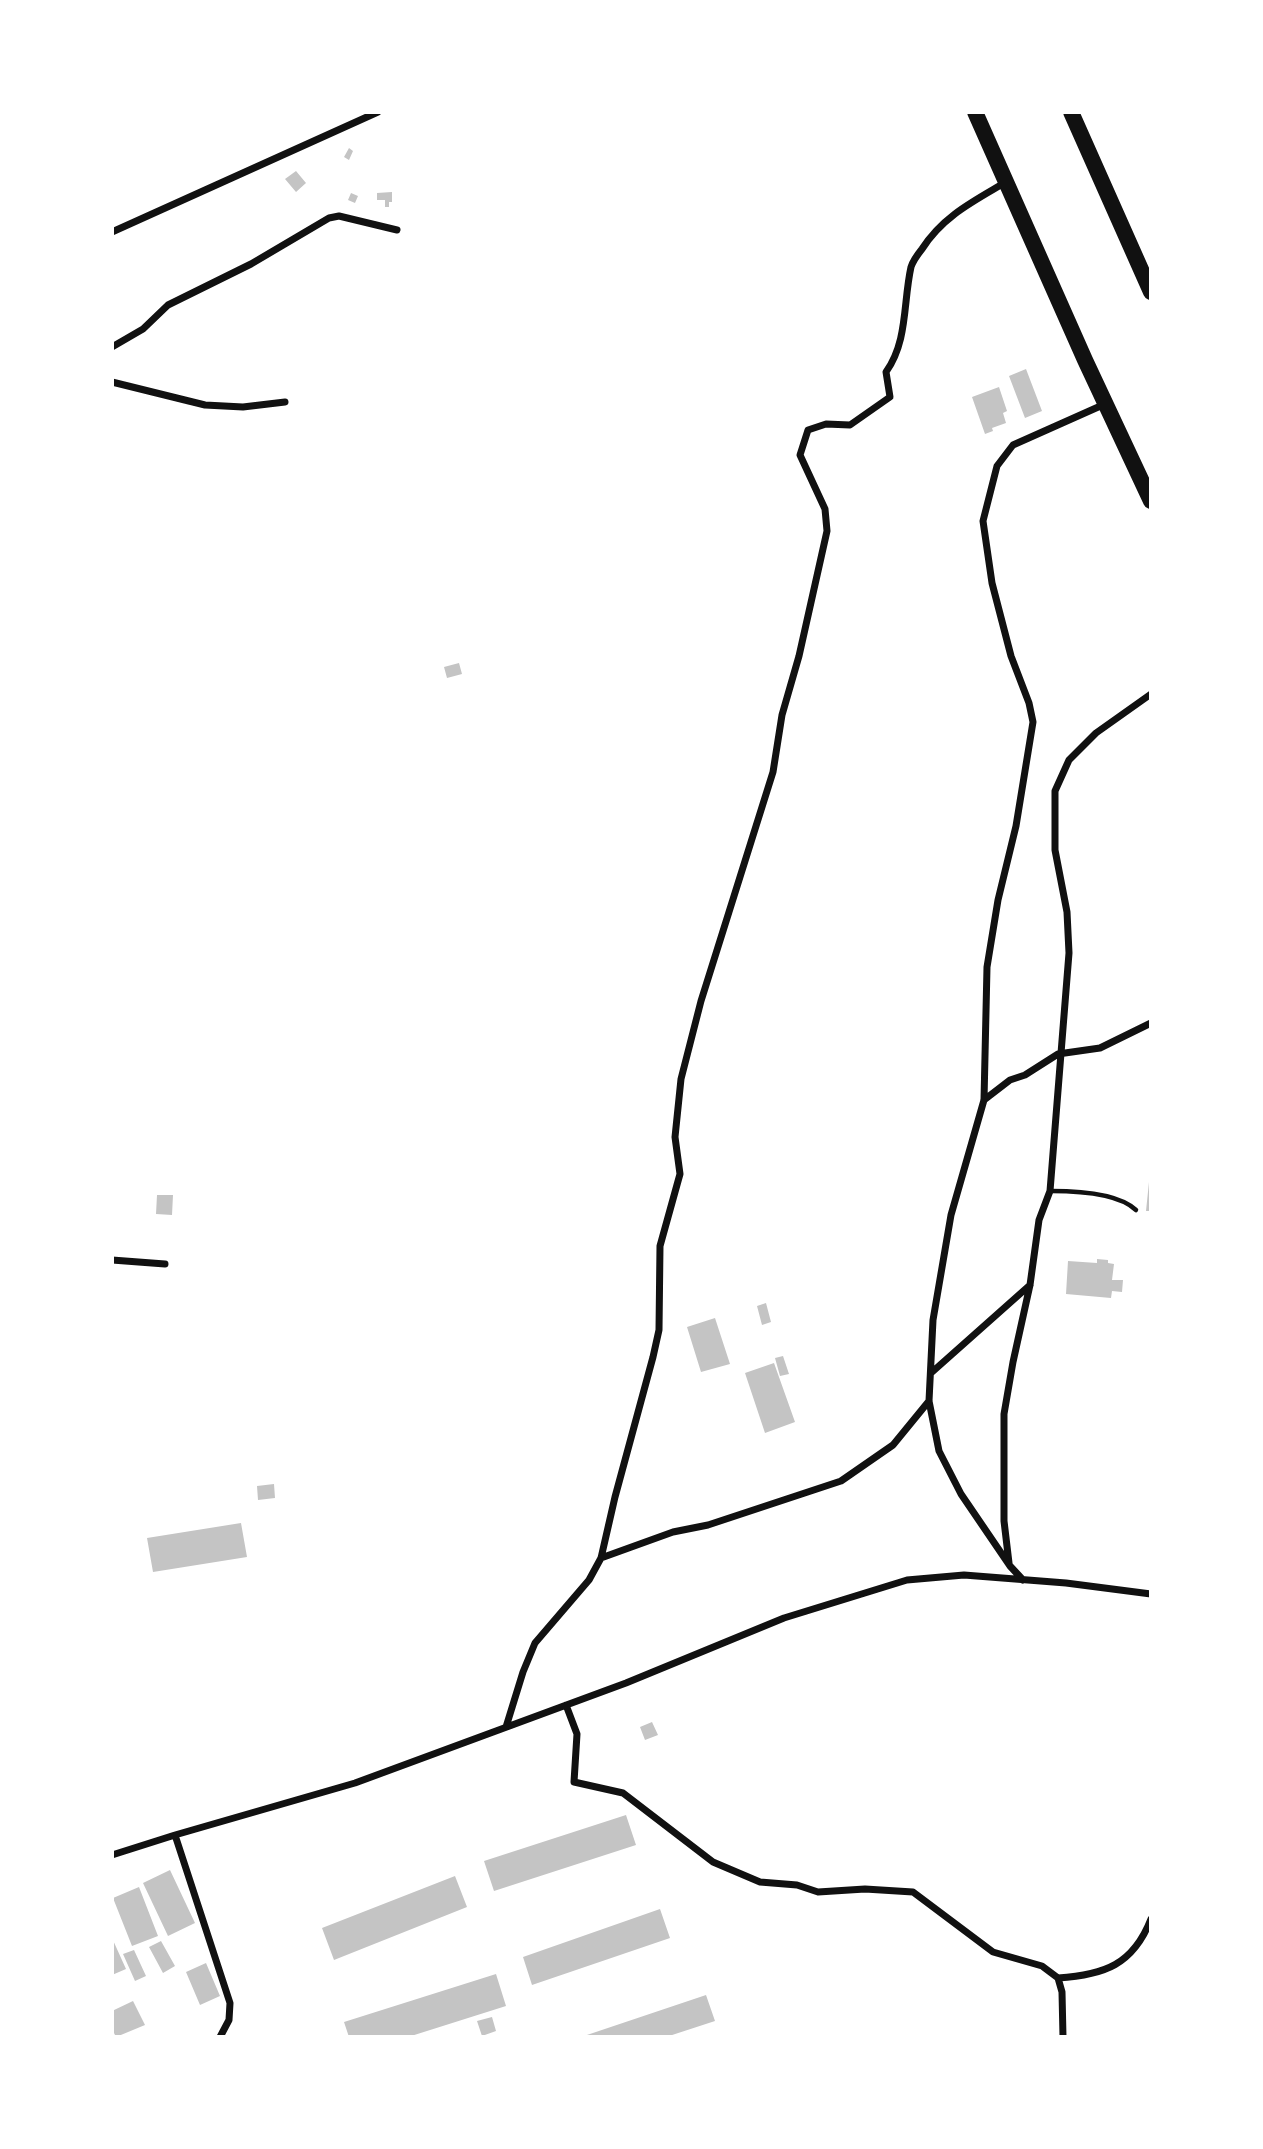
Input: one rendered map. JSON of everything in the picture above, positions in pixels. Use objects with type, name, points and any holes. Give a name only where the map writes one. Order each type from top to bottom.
[{"type":"highway","points":[[975,112],[1151,501]]},
{"type":"highway","points":[[1071,112],[1151,292]]},
{"type":"street","points":[[112,232],[378,112]]},
{"type":"street","points":[[506,1727],[535,1643],[589,1580],[601,1558],[659,1330],[660,1246],[680,1174],[675,1137],[681,1079],[701,1001],[773,772],[782,715],[799,656],[827,531],[825,509],[800,455],[808,430],[826,424],[850,425],[890,397],[886,372],[897,356],[912,265],[940,224],[964,206],[1006,182]]},
{"type":"street","points":[[112,347],[143,329],[168,305],[251,264],[329,218],[339,216],[397,230]]},
{"type":"street","points":[[112,382],[205,405],[243,407],[285,402]]},
{"type":"street","points":[[1023,1580],[1010,1566],[961,1494],[939,1451],[929,1401],[933,1320],[951,1215],[984,1100],[988,967],[1033,722],[1030,703],[1011,656],[992,583],[983,521],[997,466],[1013,445],[1105,404]]},
{"type":"street","points":[[1010,1566],[1004,1521],[1004,1414],[1030,1285],[1038,1220],[1050,1191],[1069,953],[1068,912],[1055,850],[1055,791],[1069,760],[1096,733],[1151,694]]},
{"type":"street","points":[[984,1100],[1010,1080],[1025,1075],[1061,1053],[1100,1048],[1151,1023]]},
{"type":"street","points":[[112,1260],[165,1264]]},
{"type":"street","points":[[931,1374],[1030,1285]]},
{"type":"street","points":[[601,1558],[673,1532],[708,1525],[841,1482],[893,1445],[929,1401]]},
{"type":"street","points":[[112,1855],[355,1783],[566,1705],[784,1618],[907,1580],[964,1574],[1151,1594]]},
{"type":"street","points":[[566,1705],[577,1734],[574,1782],[623,1793],[713,1862],[760,1882],[797,1885],[818,1892],[865,1889],[913,1892],[993,1952],[1041,1966],[1058,1978],[1062,1992],[1063,2037]]},
{"type":"street","points":[[175,1835],[230,2003],[229,2020],[220,2037]]},
{"type":"street","points":[[1058,1978],[1092,1973],[1126,1959],[1140,1942],[1151,1919]]},
{"type":"lane","points":[[1050,1191],[1073,1191],[1104,1196],[1129,1203],[1136,1209]]},
{"type":"building","points":[[349,148],[353,151],[349,160],[344,157]]},
{"type":"building","points":[[296,171],[306,183],[296,192],[285,179]]},
{"type":"building","points":[[392,192],[389,207],[385,207],[385,200],[377,200],[377,193]]},
{"type":"building","points":[[351,193],[358,196],[355,203],[348,200]]},
{"type":"building","points":[[1026,369],[1042,411],[1025,418],[1009,376]]},
{"type":"building","points":[[999,387],[1007,411],[1003,413],[1006,423],[985,434],[972,397]]},
{"type":"building","points":[[459,663],[462,674],[447,678],[444,667]]},
{"type":"building","points":[[1149,1182],[1151,1211],[1146,1211]]},
{"type":"building","points":[[157,1195],[173,1195],[172,1215],[156,1214]]},
{"type":"building","points":[[1097,1259],[1108,1260],[1108,1263],[1114,1264],[1112,1280],[1123,1280],[1122,1292],[1112,1291],[1111,1298],[1066,1294],[1068,1261],[1097,1263]]},
{"type":"building","points":[[766,1303],[771,1322],[762,1325],[757,1306]]},
{"type":"building","points":[[715,1318],[730,1364],[701,1372],[687,1327]]},
{"type":"building","points":[[783,1356],[789,1374],[780,1376],[775,1358]]},
{"type":"building","points":[[774,1363],[795,1422],[765,1433],[745,1373]]},
{"type":"building","points":[[274,1484],[275,1498],[258,1500],[257,1486]]},
{"type":"building","points":[[241,1523],[247,1557],[153,1572],[147,1538]]},
{"type":"building","points":[[652,1722],[658,1735],[645,1740],[640,1727]]},
{"type":"building","points":[[626,1815],[636,1845],[494,1891],[484,1861]]},
{"type":"building","points":[[170,1870],[195,1923],[168,1936],[143,1883]]},
{"type":"building","points":[[455,1876],[467,1907],[334,1960],[322,1928]]},
{"type":"building","points":[[139,1887],[158,1936],[132,1946],[113,1898]]},
{"type":"building","points":[[660,1909],[670,1938],[532,1985],[523,1957]]},
{"type":"building","points":[[112,1938],[126,1969],[112,1975]]},
{"type":"building","points":[[161,1941],[175,1966],[163,1973],[149,1947]]},
{"type":"building","points":[[134,1950],[146,1976],[135,1981],[123,1954]]},
{"type":"building","points":[[206,1963],[220,1996],[200,2005],[186,1972]]},
{"type":"building","points":[[496,1974],[506,2006],[408,2037],[349,2037],[344,2022]]},
{"type":"building","points":[[706,1995],[715,2021],[666,2037],[581,2037]]},
{"type":"building","points":[[133,2001],[145,2025],[116,2037],[112,2029],[112,2011]]},
{"type":"building","points":[[492,2017],[496,2031],[482,2036],[477,2021]]}]
